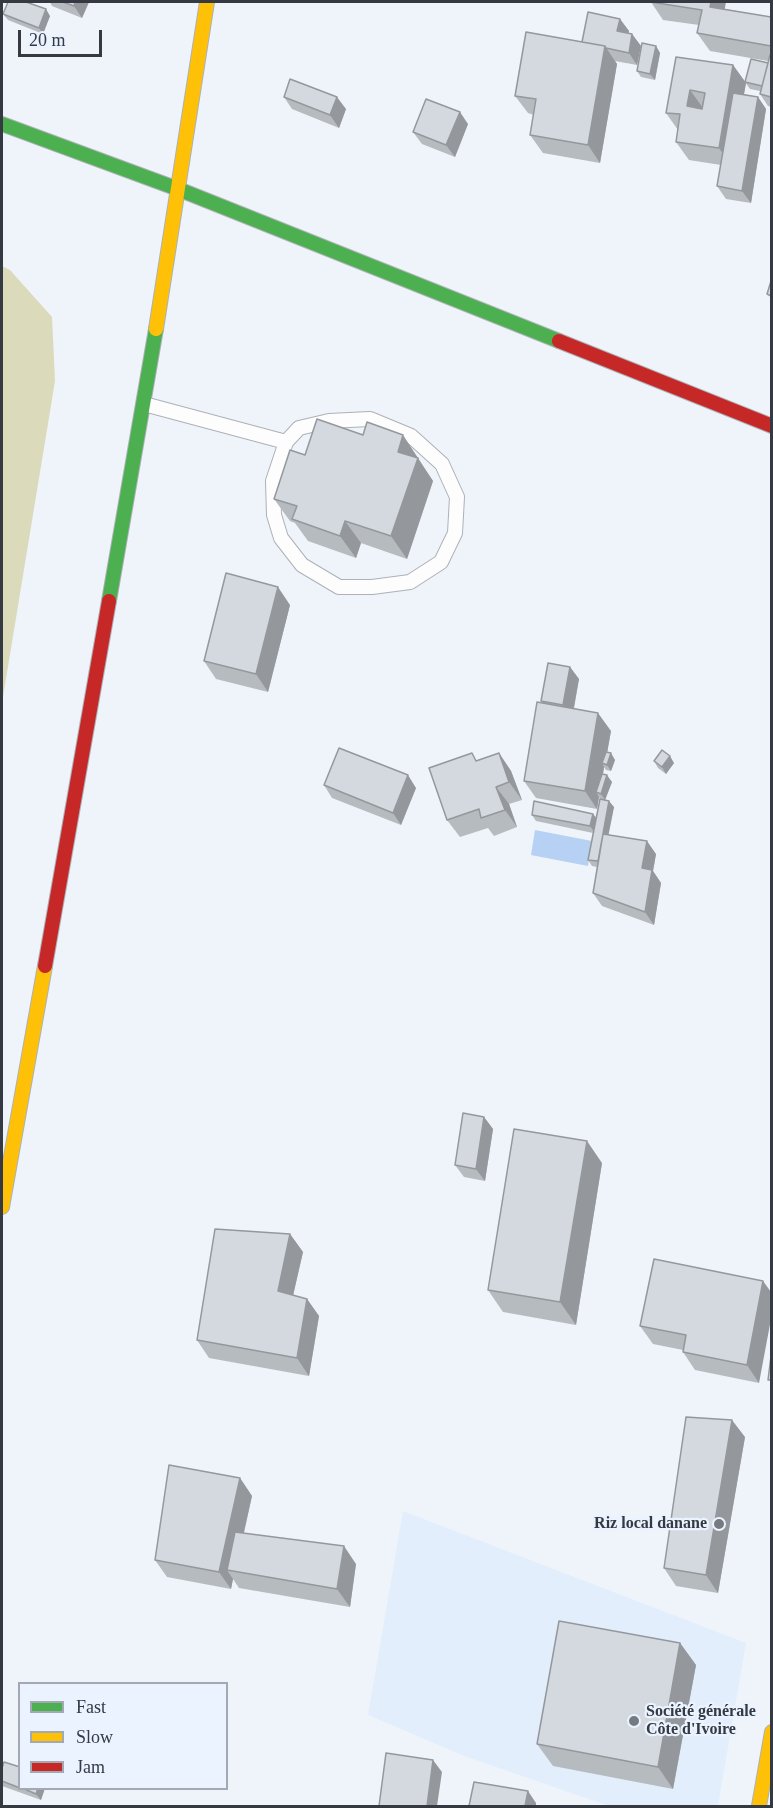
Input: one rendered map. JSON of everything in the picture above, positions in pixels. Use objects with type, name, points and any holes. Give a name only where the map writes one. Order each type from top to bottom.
[{"type":"street","points":[[2,1208],[144,404],[207,2]]},
{"type":"street","points":[[2,124],[178,189],[771,426]]},
{"type":"street","points":[[759,1806],[771,1732]]},
{"type":"lane","points":[[144,404],[285,442]]},
{"type":"lane","points":[[370,418],[411,436],[442,464],[457,497],[455,532],[441,562],[410,582],[372,587],[339,587],[302,566],[282,538],[274,515],[273,482],[285,442],[299,428],[329,421],[370,418]]},
{"type":"shaded area","points":[[403,1511],[746,1643],[718,1806],[609,1806],[464,1756],[368,1715]]},
{"type":"green space","points":[[2,266],[10,270],[52,317],[55,381],[2,703]]},
{"type":"water","points":[[535,830],[592,841],[588,866],[531,855]]},
{"type":"building","points":[[8,2],[26,2],[46,9],[39,28],[3,14]]},
{"type":"building","points":[[63,2],[75,2],[74,6]]},
{"type":"building","points":[[651,2],[711,2],[710,7],[771,17],[771,46],[697,33],[702,10]]},
{"type":"building","points":[[588,12],[620,19],[617,31],[632,34],[629,53],[582,42]]},
{"type":"building","points":[[526,32],[605,46],[588,145],[530,135],[536,99],[515,96]]},
{"type":"building","points":[[642,43],[656,46],[650,74],[637,71]]},
{"type":"building","points":[[771,55],[771,97],[760,94]]},
{"type":"building","points":[[676,57],[733,65],[719,148],[676,142],[680,114],[666,113]],"holes":[[[690,90],[705,93],[702,109],[687,106]]]},
{"type":"building","points":[[751,59],[768,63],[762,86],[745,82]]},
{"type":"building","points":[[290,79],[337,97],[330,115],[284,97]]},
{"type":"building","points":[[733,93],[758,97],[742,191],[717,186]]},
{"type":"building","points":[[426,99],[460,112],[446,145],[413,132]]},
{"type":"building","points":[[771,281],[771,296],[767,294]]},
{"type":"building","points":[[317,419],[363,435],[367,422],[403,435],[398,452],[418,458],[391,536],[345,521],[340,536],[292,519],[297,506],[274,499],[290,450],[305,455]]},
{"type":"building","points":[[226,573],[278,587],[256,674],[204,661]]},
{"type":"building","points":[[548,663],[570,667],[563,705],[541,701]]},
{"type":"building","points":[[537,702],[598,713],[585,791],[524,781]]},
{"type":"building","points":[[339,748],[408,775],[393,813],[324,785]]},
{"type":"building","points":[[662,750],[670,756],[662,767],[654,761]]},
{"type":"building","points":[[606,752],[611,753],[607,765],[602,763]]},
{"type":"building","points":[[472,753],[476,761],[499,753],[509,782],[496,787],[505,810],[481,818],[479,809],[447,820],[429,768]]},
{"type":"building","points":[[602,774],[607,775],[601,794],[596,792]]},
{"type":"building","points":[[600,799],[609,801],[598,861],[588,860]]},
{"type":"building","points":[[534,801],[593,814],[590,826],[532,815]]},
{"type":"building","points":[[603,834],[647,841],[642,868],[652,870],[645,912],[593,893]]},
{"type":"building","points":[[463,1113],[484,1117],[476,1169],[455,1165]]},
{"type":"building","points":[[514,1129],[587,1141],[560,1302],[488,1290]]},
{"type":"building","points":[[215,1229],[290,1234],[278,1291],[307,1299],[297,1358],[197,1340]]},
{"type":"building","points":[[654,1259],[763,1281],[747,1365],[683,1352],[686,1335],[640,1326]]},
{"type":"building","points":[[771,1356],[771,1380],[768,1380]]},
{"type":"building","points":[[686,1417],[732,1420],[706,1575],[664,1568]]},
{"type":"building","points":[[169,1465],[240,1478],[219,1572],[155,1560]]},
{"type":"building","points":[[235,1532],[344,1546],[337,1589],[227,1570]]},
{"type":"building","points":[[559,1621],[680,1643],[658,1767],[537,1744]]},
{"type":"building","points":[[386,1753],[433,1760],[427,1806],[379,1806]]},
{"type":"building","points":[[4,1762],[18,1766],[18,1787],[2,1781]]},
{"type":"building","points":[[474,1782],[528,1791],[525,1806],[469,1806]]},
{"type":"traffic: fast","points":[[2,124],[178,189],[559,341]]},
{"type":"traffic: fast","points":[[109,601],[156,329]]},
{"type":"traffic: slow","points":[[156,329],[207,2]]},
{"type":"traffic: slow","points":[[2,1207],[45,966]]},
{"type":"traffic: slow","points":[[759,1806],[772,1732]]},
{"type":"traffic: jam","points":[[559,341],[772,426]]},
{"type":"traffic: jam","points":[[45,966],[109,601]]},
{"type":"place","name":"Riz local danane","points":[[719,1524]]},
{"type":"place","name":"Société générale Côte d'Ivoire","points":[[634,1721]]}]
